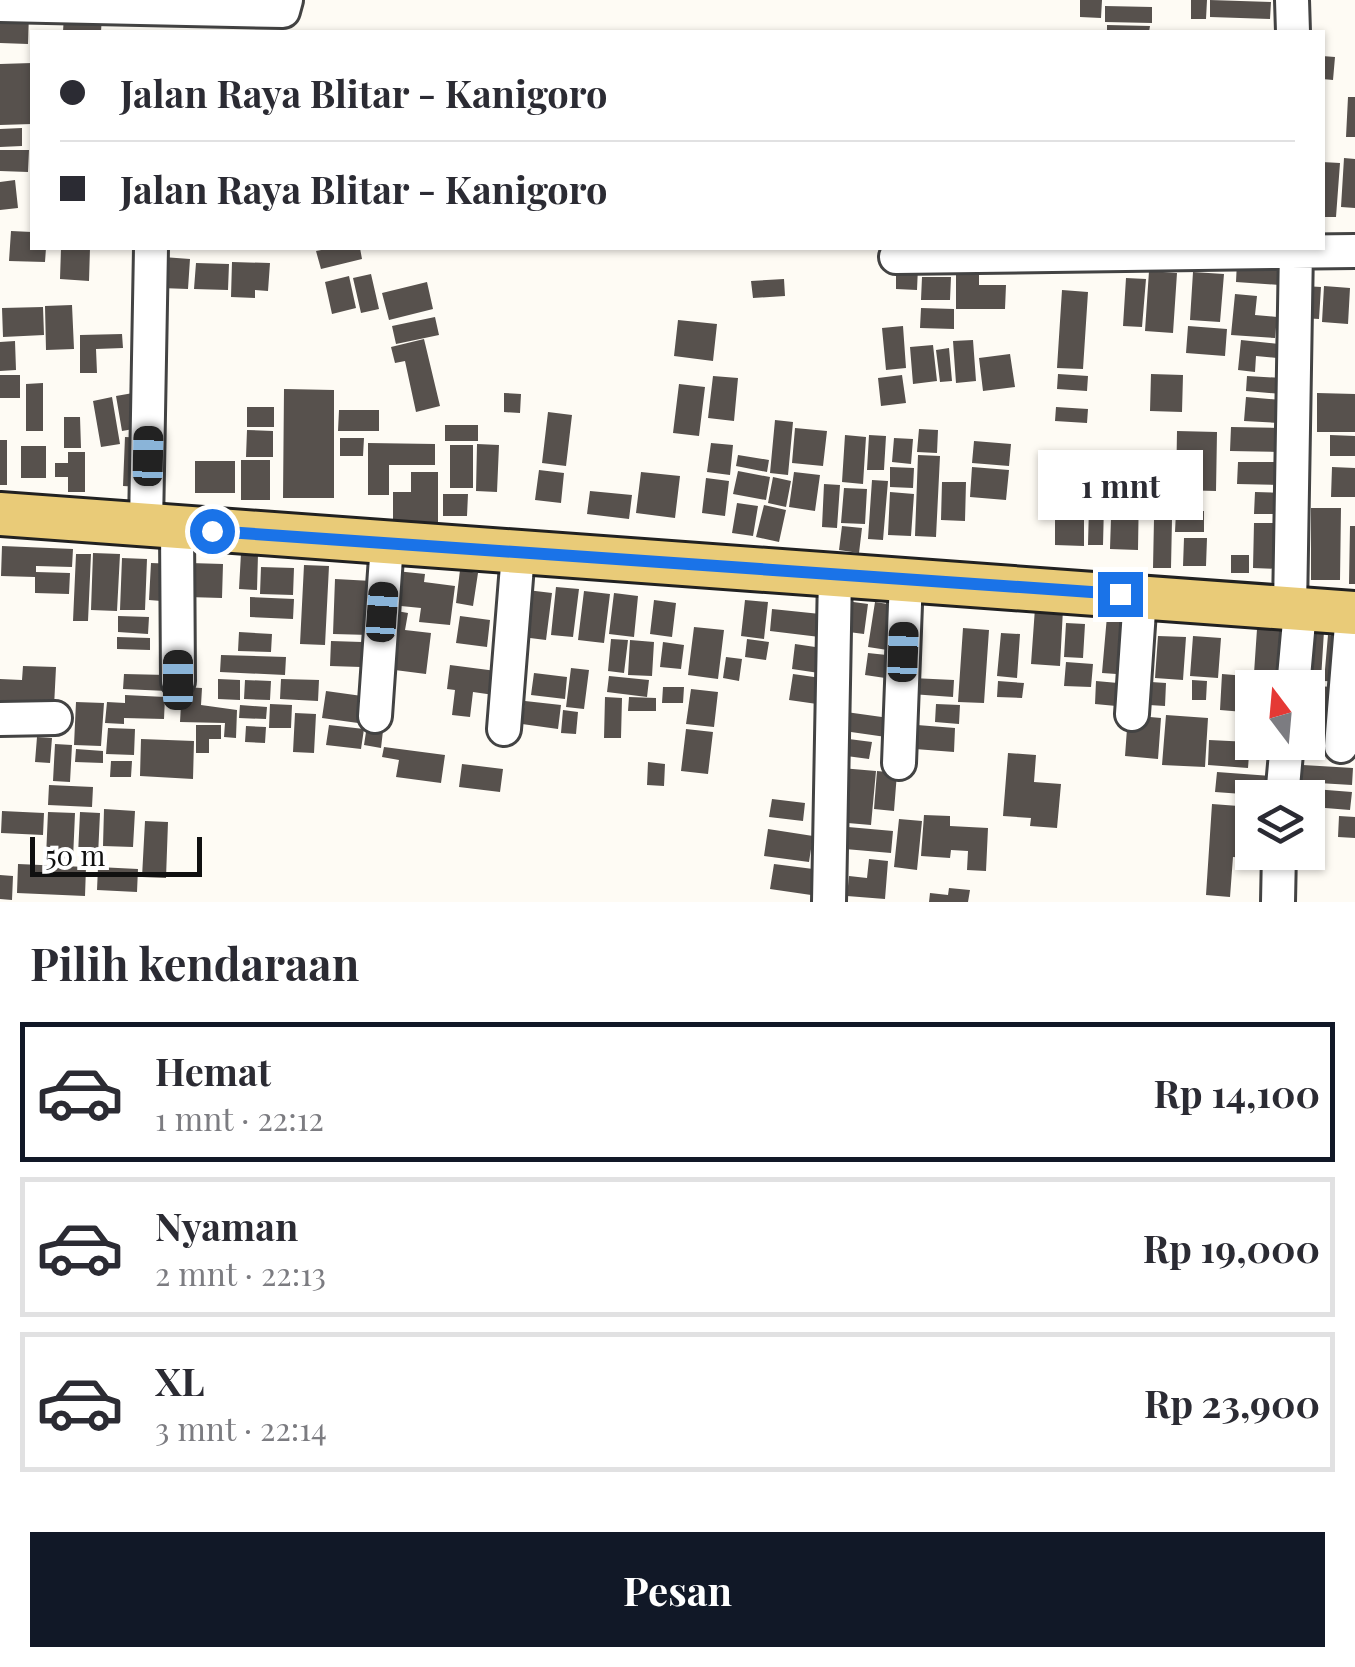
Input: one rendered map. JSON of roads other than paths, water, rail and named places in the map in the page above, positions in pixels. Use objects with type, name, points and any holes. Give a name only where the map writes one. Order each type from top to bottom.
[{"type":"main road","points":[[0,514],[1354,613]]},
{"type":"street","points":[[0,5],[152,19],[283,10],[286,0]]},
{"type":"street","points":[[1292,0],[1293,30]]},
{"type":"street","points":[[150,250],[161,527],[178,680]]},
{"type":"street","points":[[1293,670],[1296,250]]},
{"type":"street","points":[[896,257],[1355,252]]},
{"type":"street","points":[[375,716],[387,543]]},
{"type":"street","points":[[504,729],[518,553]]},
{"type":"street","points":[[829,902],[835,574]]},
{"type":"street","points":[[899,763],[906,578]]},
{"type":"street","points":[[1132,714],[1140,596]]},
{"type":"street","points":[[1341,746],[1354,613]]},
{"type":"street","points":[[0,719],[55,718]]},
{"type":"street","points":[[1278,902],[1279,870]]}]
